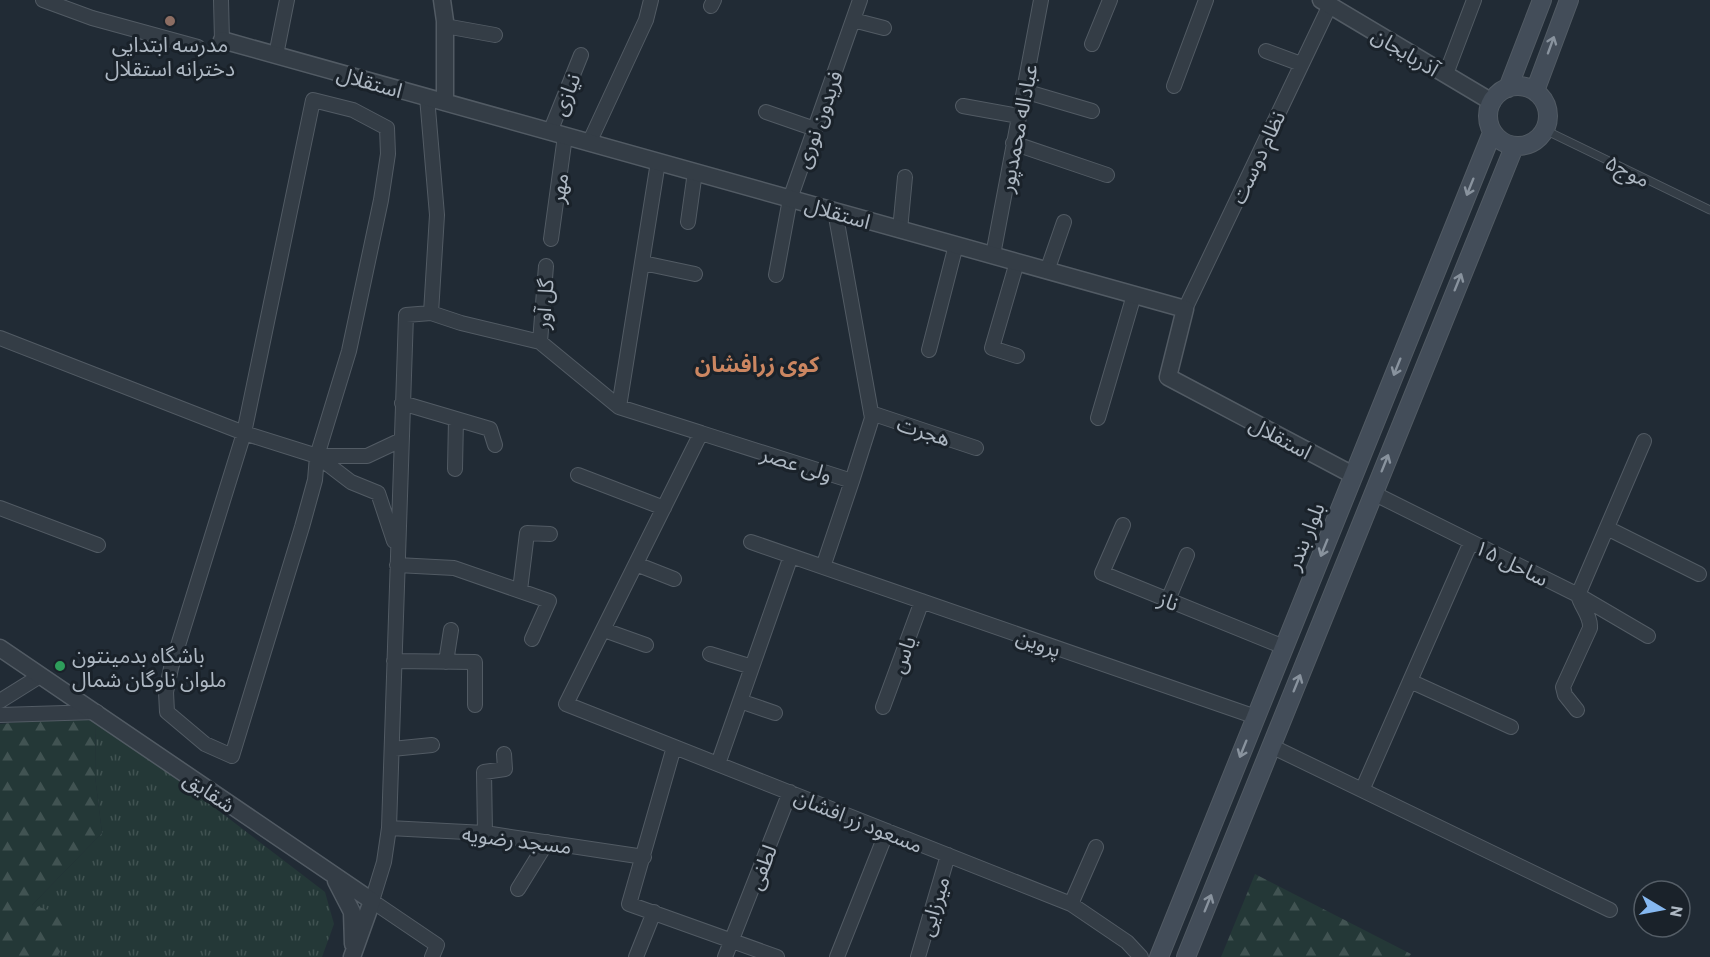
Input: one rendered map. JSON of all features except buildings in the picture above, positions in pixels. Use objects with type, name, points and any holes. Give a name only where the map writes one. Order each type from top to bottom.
[{"type":"main road","points":[[1508,88],[1522,86],[1535,91],[1547,109],[1545,130],[1537,140],[1526,146],[1514,147],[1502,142],[1492,132],[1488,112],[1492,102],[1508,88],[1540,3],[1566,8],[1535,91]]},
{"type":"main road","name":"بلوار بندر","points":[[1159,957],[1492,132]]},
{"type":"main road","points":[[1186,957],[1514,147]]},
{"type":"street","points":[[44,0],[92,18],[198,47]]},
{"type":"street","points":[[221,0],[222,40]]},
{"type":"street","points":[[276,55],[287,0]]},
{"type":"street","points":[[442,0],[445,26],[445,102]]},
{"type":"street","points":[[589,142],[646,20],[651,0]]},
{"type":"street","name":"فریدون نوری","points":[[776,275],[790,199],[860,0]]},
{"type":"street","name":"عباداله محمدپور","points":[[993,255],[1041,0]]},
{"type":"street","points":[[1092,44],[1110,0]]},
{"type":"street","points":[[1174,86],[1206,0]]},
{"type":"street","points":[[1446,74],[1474,0]]},
{"type":"street","name":"آذربایجان","points":[[1325,3],[1492,102]]},
{"type":"street","name":"نظام دوست","points":[[1185,309],[1301,64],[1325,3]]},
{"type":"street","points":[[853,20],[884,27]]},
{"type":"street","points":[[445,26],[495,35]]},
{"type":"street","name":"استقلال","points":[[222,40],[1185,309],[1168,377],[1353,475]]},
{"type":"street","points":[[1266,51],[1301,64]]},
{"type":"street","name":"نیازی","points":[[557,134],[580,55]]},
{"type":"street","points":[[1024,91],[1092,111]]},
{"type":"street","points":[[427,97],[437,215],[431,313]]},
{"type":"street","points":[[313,100],[352,110],[387,128],[388,154],[358,313],[335,404],[317,456],[315,480],[302,527],[232,756],[205,744],[167,712],[166,692],[201,566],[243,433],[313,100]]},
{"type":"street","points":[[963,106],[1019,116]]},
{"type":"street","points":[[766,112],[815,129]]},
{"type":"street","name":"مهر","points":[[551,239],[557,134]]},
{"type":"street","points":[[1013,143],[1107,175]]},
{"type":"street","points":[[353,954],[384,862],[389,828],[406,315],[431,313],[540,342],[619,407],[658,162]]},
{"type":"street","points":[[688,222],[695,172]]},
{"type":"street","points":[[900,230],[905,177]]},
{"type":"street","points":[[835,211],[872,418],[852,481]]},
{"type":"street","points":[[1047,271],[1064,222]]},
{"type":"street","points":[[929,350],[956,245]]},
{"type":"street","points":[[1017,262],[992,348],[1017,356]]},
{"type":"street","points":[[643,263],[695,274]]},
{"type":"street","name":"گل آور","points":[[540,342],[546,266]]},
{"type":"street","points":[[1098,418],[1134,295]]},
{"type":"street","points":[[0,338],[243,433],[317,456],[367,456],[401,440]]},
{"type":"street","points":[[402,403],[490,429],[495,445]]},
{"type":"street","name":"ولی عصر","points":[[619,407],[852,481],[823,567]]},
{"type":"street","name":"هجرت","points":[[871,413],[976,448]]},
{"type":"street","points":[[455,469],[456,419]]},
{"type":"street","points":[[646,645],[604,630],[701,433]]},
{"type":"street","points":[[1577,710],[1565,695],[1563,687],[1590,628],[1589,619],[1580,607],[1578,595],[1644,441]]},
{"type":"street","points":[[317,456],[351,482],[378,493],[397,558]]},
{"type":"street","points":[[578,476],[664,508]]},
{"type":"street","name":"ساحل ۱۵","points":[[1373,493],[1578,595],[1648,636]]},
{"type":"street","points":[[0,508],[98,545]]},
{"type":"street","name":"ناز","points":[[1123,525],[1102,573],[1284,647]]},
{"type":"street","points":[[1607,528],[1699,574]]},
{"type":"street","points":[[520,590],[527,533],[550,534]]},
{"type":"street","points":[[751,542],[823,567]]},
{"type":"street","points":[[1363,788],[1471,542]]},
{"type":"street","points":[[1168,600],[1187,555]]},
{"type":"street","points":[[718,764],[791,556]]},
{"type":"street","points":[[397,558],[454,568],[549,601],[532,639]]},
{"type":"street","points":[[636,564],[674,579]]},
{"type":"street","name":"پروین","points":[[823,567],[1256,717]]},
{"type":"street","name":"یاس","points":[[883,707],[922,601]]},
{"type":"street","points":[[446,662],[451,630]]},
{"type":"street","name":"مسعود زر افشان","points":[[604,630],[566,704],[1071,904],[1127,942],[1140,957]]},
{"type":"street","name":"شقایق","points":[[0,648],[372,901]]},
{"type":"street","points":[[710,654],[752,668]]},
{"type":"street","points":[[394,661],[475,662],[475,705]]},
{"type":"street","points":[[0,702],[40,676]]},
{"type":"street","points":[[1410,681],[1511,727]]},
{"type":"street","points":[[740,701],[775,713]]},
{"type":"street","points":[[0,715],[97,712]]},
{"type":"street","points":[[392,749],[432,745]]},
{"type":"street","points":[[1271,746],[1363,788],[1610,910]]},
{"type":"street","points":[[674,747],[629,904],[777,957]]},
{"type":"street","points":[[486,833],[483,772],[505,769],[504,754]]},
{"type":"street","name":"لطفی","points":[[725,957],[790,792]]},
{"type":"street","name":"مسجد رضویه","points":[[389,828],[486,833],[644,857]]},
{"type":"street","points":[[837,957],[887,831]]},
{"type":"street","points":[[518,889],[547,842]]},
{"type":"street","points":[[1071,904],[1095,847]]},
{"type":"street","name":"میرزایی","points":[[918,957],[948,855]]},
{"type":"street","points":[[333,875],[352,912],[353,954]]},
{"type":"street","points":[[372,901],[437,945],[436,955]]},
{"type":"street","points":[[636,957],[654,912]]},
{"type":"lane","name":"موج۵","points":[[1545,130],[1710,210]]},
{"type":"green space","points":[[90,715],[96,721],[95,776],[102,833],[32,905],[79,919],[57,957],[0,957],[0,724]]},
{"type":"green space","points":[[99,719],[325,892],[334,924],[322,957],[57,957],[60,953],[32,905],[102,833],[95,776],[96,721]]},
{"type":"green space","points":[[1255,874],[1411,954],[1409,957],[1221,957]]},
{"type":"place","name":"مدرسه ابتدایی دخترانه استقلال","points":[[170,21]]},
{"type":"place","name":"باشگاه بدمینتون ملوان ناوگان شمال","points":[[60,666]]},
{"type":"district","name":"کوی زرافشان","points":[[757,363]]}]
